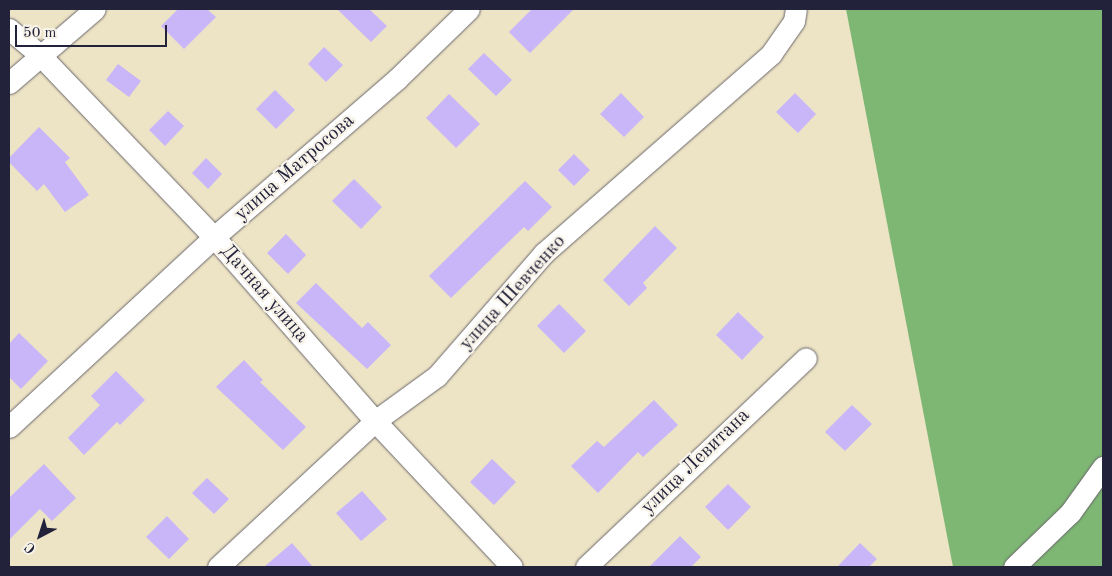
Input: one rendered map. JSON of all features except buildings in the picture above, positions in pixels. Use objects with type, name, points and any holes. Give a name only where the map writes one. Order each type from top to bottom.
[{"type":"street","points":[[9,83],[39,54],[95,9]]},
{"type":"street","name":"улица Матросова","points":[[9,427],[214,237],[397,79],[469,9]]},
{"type":"street","name":"улица Шевченко","points":[[218,567],[375,421],[437,376],[544,253],[771,54],[794,21],[796,9]]},
{"type":"street","name":"Дачная улица","points":[[9,29],[39,54],[214,237],[375,421],[512,567]]},
{"type":"street","name":"улица Левитана","points":[[586,567],[806,358]]},
{"type":"street","points":[[1014,567],[1070,513],[1103,467]]},
{"type":"green space","points":[[846,9],[1103,9],[1103,567],[953,567]]}]
